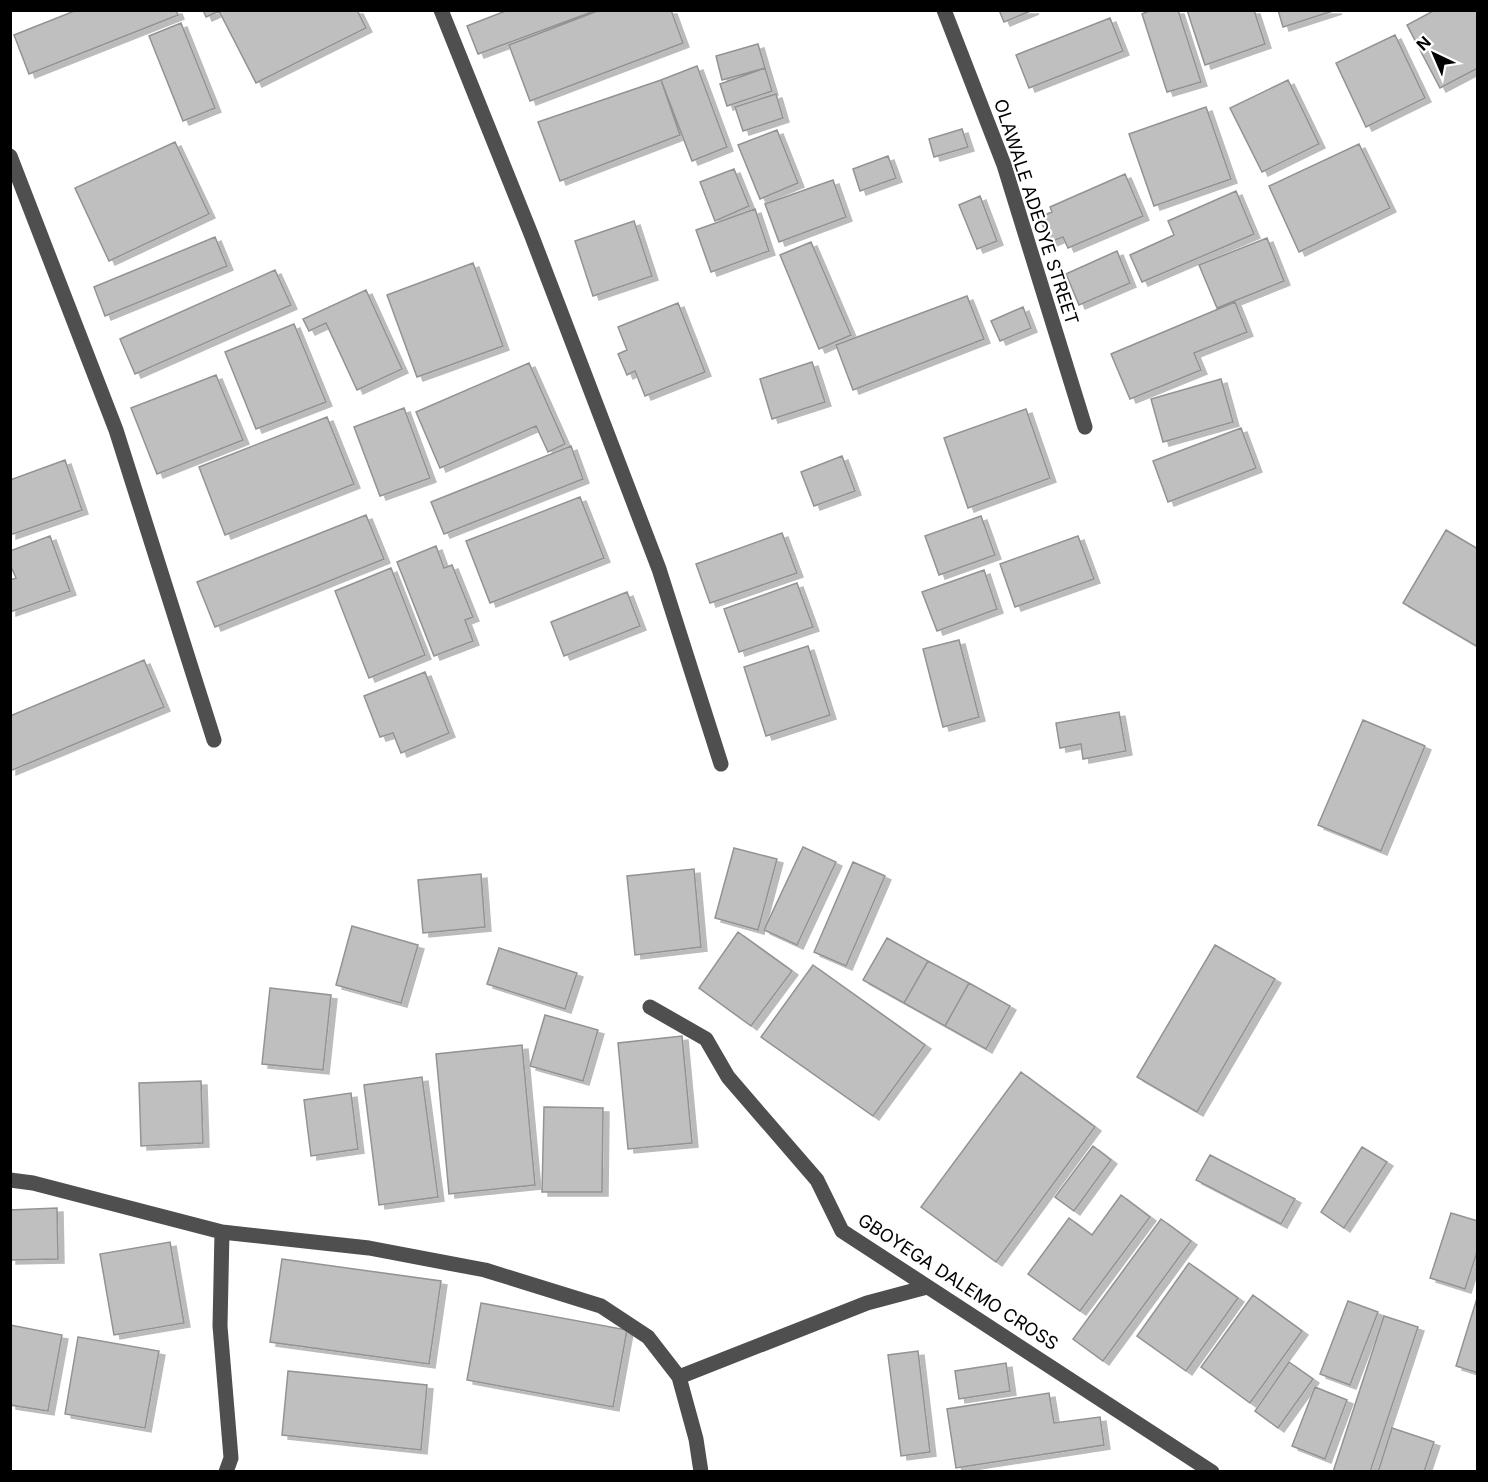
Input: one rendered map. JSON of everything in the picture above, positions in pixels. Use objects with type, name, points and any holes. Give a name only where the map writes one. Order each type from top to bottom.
[{"type":"street","points":[[441,10],[531,234],[659,569],[721,764]]},
{"type":"street","name":"OLAWALE ADEOYE STREET","points":[[944,10],[1004,165],[1085,427]]},
{"type":"street","points":[[10,156],[116,430],[214,740]]},
{"type":"street","name":"GBOYEGA DALEMO CROSS","points":[[650,1007],[706,1039],[728,1077],[817,1180],[842,1231],[1212,1472]]},
{"type":"street","points":[[10,1180],[33,1182],[222,1232],[369,1248],[485,1270],[601,1306],[648,1336],[679,1377],[696,1439],[701,1472]]},
{"type":"street","points":[[222,1232],[220,1326],[231,1458],[226,1472]]},
{"type":"street","points":[[679,1377],[867,1303],[927,1287]]},
{"type":"building","points":[[77,10],[176,10],[178,15],[29,74],[14,35]]},
{"type":"building","points":[[203,10],[357,10],[366,28],[256,83],[219,11],[206,17]]},
{"type":"building","points":[[508,10],[597,10],[478,54],[467,26]]},
{"type":"building","points":[[600,10],[671,10],[683,43],[530,101],[509,45]]},
{"type":"building","points":[[999,10],[1033,10],[1004,22]]},
{"type":"building","points":[[1151,10],[1178,10],[1201,82],[1167,92],[1142,14]]},
{"type":"building","points":[[1187,10],[1254,10],[1265,44],[1205,65]]},
{"type":"building","points":[[1278,10],[1336,10],[1283,27]]},
{"type":"building","points":[[1435,10],[1478,10],[1478,68],[1440,88],[1407,25]]},
{"type":"building","points":[[1110,18],[1123,51],[1029,88],[1016,55]]},
{"type":"building","points":[[181,23],[215,108],[183,121],[149,36]]},
{"type":"building","points":[[1395,35],[1425,98],[1366,127],[1336,63]]},
{"type":"building","points":[[758,44],[765,68],[722,80],[716,56]]},
{"type":"building","points":[[697,66],[727,147],[692,161],[661,80]]},
{"type":"building","points":[[765,68],[772,91],[727,106],[720,84]]},
{"type":"building","points":[[661,80],[680,135],[560,181],[538,122]]},
{"type":"building","points":[[1288,80],[1319,144],[1262,172],[1230,108]]},
{"type":"building","points":[[776,94],[783,118],[743,131],[735,107]]},
{"type":"building","points":[[1206,107],[1231,179],[1154,206],[1129,134]]},
{"type":"building","points":[[962,129],[968,147],[934,157],[929,139]]},
{"type":"building","points":[[777,130],[798,183],[760,199],[738,145]]},
{"type":"building","points":[[175,142],[209,214],[109,261],[75,188]]},
{"type":"building","points":[[1359,144],[1390,208],[1299,252],[1269,186]]},
{"type":"building","points":[[888,156],[896,178],[860,191],[853,169]]},
{"type":"building","points":[[734,169],[749,206],[715,221],[700,182]]},
{"type":"building","points":[[1125,174],[1143,216],[1068,248],[1063,237],[1050,242],[1039,217],[1052,212],[1050,207]]},
{"type":"building","points":[[833,180],[846,217],[779,242],[765,204]]},
{"type":"building","points":[[1236,191],[1254,234],[1142,282],[1130,255],[1174,235],[1168,221]]},
{"type":"building","points":[[980,196],[997,241],[977,249],[959,205]]},
{"type":"building","points":[[755,209],[769,251],[711,272],[696,230]]},
{"type":"building","points":[[634,221],[652,276],[593,296],[575,241]]},
{"type":"building","points":[[215,237],[227,266],[105,316],[94,287]]},
{"type":"building","points":[[1267,238],[1284,281],[1217,308],[1199,265]]},
{"type":"building","points":[[811,242],[851,335],[819,349],[780,255]]},
{"type":"building","points":[[1117,251],[1130,283],[1079,305],[1066,274]]},
{"type":"building","points":[[473,263],[503,346],[417,377],[387,295]]},
{"type":"building","points":[[275,270],[291,305],[135,374],[120,339]]},
{"type":"building","points":[[366,290],[402,369],[357,390],[326,323],[309,331],[303,319]]},
{"type":"building","points":[[967,296],[984,339],[853,390],[836,345]]},
{"type":"building","points":[[1235,302],[1247,332],[1194,353],[1201,370],[1130,399],[1111,354]]},
{"type":"building","points":[[678,303],[705,372],[645,396],[635,371],[627,375],[618,354],[627,350],[618,327]]},
{"type":"building","points":[[1023,307],[1031,328],[1000,341],[991,321]]},
{"type":"building","points":[[294,324],[326,402],[256,429],[225,352]]},
{"type":"building","points":[[812,362],[825,402],[772,419],[760,379]]},
{"type":"building","points":[[529,363],[565,444],[548,452],[536,426],[440,468],[416,412]]},
{"type":"building","points":[[216,375],[243,440],[157,474],[131,408]]},
{"type":"building","points":[[1221,379],[1233,422],[1163,442],[1151,399]]},
{"type":"building","points":[[404,408],[430,478],[380,496],[354,427]]},
{"type":"building","points":[[1026,409],[1050,478],[968,508],[944,438]]},
{"type":"building","points":[[327,417],[354,484],[225,535],[199,467]]},
{"type":"building","points":[[1241,428],[1256,468],[1168,502],[1153,461]]},
{"type":"building","points":[[571,446],[583,479],[444,534],[431,502]]},
{"type":"building","points":[[842,456],[855,491],[814,506],[801,472]]},
{"type":"building","points":[[65,460],[82,510],[10,535],[10,480]]},
{"type":"building","points":[[580,497],[604,558],[490,603],[466,541]]},
{"type":"building","points":[[366,515],[384,559],[215,627],[197,582]]},
{"type":"building","points":[[981,516],[995,555],[939,575],[925,536]]},
{"type":"building","points":[[1446,530],[1478,549],[1478,647],[1403,603]]},
{"type":"building","points":[[782,533],[797,573],[710,603],[696,564]]},
{"type":"building","points":[[50,536],[70,591],[10,612],[10,580],[16,578],[10,564],[10,551]]},
{"type":"building","points":[[1078,536],[1094,579],[1015,607],[1000,564]]},
{"type":"building","points":[[436,546],[444,568],[452,565],[473,617],[465,620],[473,641],[434,656],[397,562]]},
{"type":"building","points":[[391,568],[425,655],[369,678],[335,591]]},
{"type":"building","points":[[984,570],[997,609],[937,631],[922,592]]},
{"type":"building","points":[[797,583],[813,627],[739,652],[724,609]]},
{"type":"building","points":[[627,592],[640,626],[564,656],[551,622]]},
{"type":"building","points":[[959,640],[979,717],[943,727],[923,649]]},
{"type":"building","points":[[808,646],[830,715],[766,736],[744,667]]},
{"type":"building","points":[[144,660],[164,707],[10,771],[10,716]]},
{"type":"building","points":[[425,672],[449,733],[401,753],[393,733],[380,737],[364,696]]},
{"type":"building","points":[[1119,712],[1126,751],[1083,759],[1081,744],[1060,748],[1056,723]]},
{"type":"building","points":[[1363,720],[1425,746],[1381,851],[1318,825]]},
{"type":"building","points":[[803,847],[836,862],[797,945],[764,930]]},
{"type":"building","points":[[734,848],[777,859],[758,930],[715,918]]},
{"type":"building","points":[[853,862],[885,876],[846,966],[814,952]]},
{"type":"building","points":[[694,869],[701,947],[635,955],[627,876]]},
{"type":"building","points":[[481,874],[485,927],[423,933],[418,880]]},
{"type":"building","points":[[352,926],[418,945],[401,1003],[336,985]]},
{"type":"building","points":[[738,932],[792,971],[751,1026],[699,988]]},
{"type":"building","points":[[887,938],[928,961],[904,1003],[863,980]]},
{"type":"building","points":[[1215,945],[1275,979],[1197,1112],[1137,1077]]},
{"type":"building","points":[[499,948],[577,973],[565,1009],[487,984]]},
{"type":"building","points":[[928,961],[969,983],[945,1026],[904,1003]]},
{"type":"building","points":[[813,965],[925,1045],[873,1116],[761,1037]]},
{"type":"building","points":[[969,983],[1010,1006],[986,1049],[945,1026]]},
{"type":"building","points":[[270,988],[331,995],[323,1070],[262,1064]]},
{"type":"building","points":[[545,1015],[598,1030],[583,1081],[530,1066]]},
{"type":"building","points":[[682,1036],[692,1143],[628,1149],[618,1043]]},
{"type":"building","points":[[522,1045],[535,1185],[449,1194],[436,1054]]},
{"type":"building","points":[[1021,1072],[1095,1127],[996,1262],[921,1207]]},
{"type":"building","points":[[422,1077],[438,1197],[379,1205],[364,1085]]},
{"type":"building","points":[[201,1081],[203,1143],[141,1146],[139,1083]]},
{"type":"building","points":[[351,1093],[358,1149],[311,1156],[304,1100]]},
{"type":"building","points":[[544,1107],[603,1108],[602,1192],[542,1192]]},
{"type":"building","points":[[1093,1146],[1111,1160],[1074,1211],[1055,1197]]},
{"type":"building","points":[[1362,1147],[1387,1162],[1344,1228],[1321,1212]]},
{"type":"building","points":[[1210,1155],[1295,1199],[1281,1224],[1196,1180]]},
{"type":"building","points":[[1121,1195],[1150,1217],[1080,1311],[1028,1274],[1069,1218],[1092,1235]]},
{"type":"building","points":[[57,1208],[58,1259],[10,1260],[10,1210]]},
{"type":"building","points":[[1451,1213],[1478,1221],[1478,1249],[1465,1289],[1430,1278]]},
{"type":"building","points":[[1161,1219],[1191,1241],[1103,1361],[1073,1339]]},
{"type":"building","points":[[170,1242],[184,1323],[114,1335],[100,1254]]},
{"type":"building","points":[[282,1259],[441,1281],[429,1364],[270,1342]]},
{"type":"building","points":[[1189,1263],[1238,1298],[1186,1371],[1137,1336]]},
{"type":"building","points":[[1253,1295],[1302,1331],[1250,1403],[1201,1367]]},
{"type":"building","points":[[1478,1295],[1478,1373],[1456,1366]]},
{"type":"building","points":[[1348,1301],[1378,1312],[1350,1385],[1320,1374]]},
{"type":"building","points":[[481,1303],[627,1330],[613,1407],[467,1380]]},
{"type":"building","points":[[1384,1316],[1418,1327],[1370,1472],[1333,1472]]},
{"type":"building","points":[[10,1325],[62,1335],[48,1411],[10,1405]]},
{"type":"building","points":[[78,1337],[159,1351],[145,1428],[65,1414]]},
{"type":"building","points":[[918,1351],[930,1452],[901,1456],[888,1355]]},
{"type":"building","points":[[1289,1362],[1313,1379],[1278,1428],[1255,1411]]},
{"type":"building","points":[[1006,1363],[1010,1391],[959,1399],[955,1371]]},
{"type":"building","points":[[288,1371],[427,1385],[421,1450],[282,1435]]},
{"type":"building","points":[[1315,1387],[1347,1400],[1325,1459],[1292,1446]]},
{"type":"building","points":[[1049,1393],[1054,1423],[1100,1417],[1104,1445],[956,1468],[947,1409]]},
{"type":"building","points":[[1392,1428],[1434,1442],[1424,1472],[1378,1472]]}]
